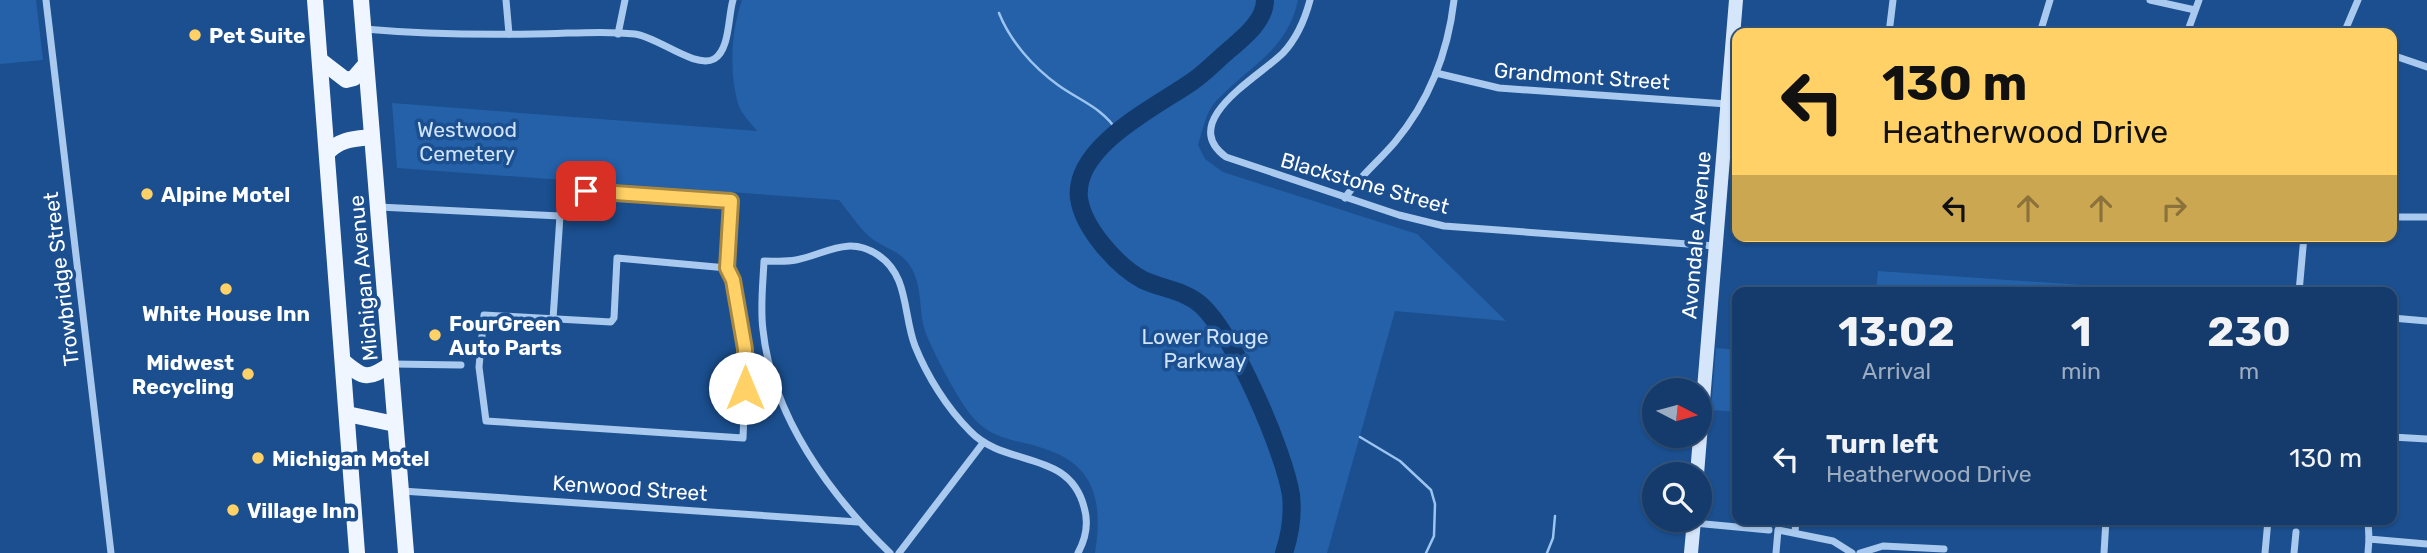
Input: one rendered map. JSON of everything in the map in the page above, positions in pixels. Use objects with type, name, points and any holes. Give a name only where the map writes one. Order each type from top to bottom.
[{"type":"main road","name":"Michigan Avenue","points":[[315,0],[357,553]]},
{"type":"main road","name":"Michigan Avenue","points":[[361,0],[406,553]]},
{"type":"main road","points":[[320,60],[346,80],[354,78],[366,64]]},
{"type":"main road","points":[[327,153],[336,143],[372,136]]},
{"type":"main road","points":[[343,361],[358,374],[370,376],[391,364]]},
{"type":"main road","points":[[347,414],[395,424]]},
{"type":"street","name":"Trowbridge Street","points":[[46,0],[111,553]]},
{"type":"street","points":[[506,0],[509,34]]},
{"type":"street","points":[[618,34],[625,0]]},
{"type":"street","points":[[363,29],[443,35],[618,34],[655,40],[691,59],[710,61],[723,48],[733,0]]},
{"type":"street","name":"Blackstone Street","points":[[1310,0],[1301,26],[1284,52],[1216,113],[1211,137],[1216,148],[1226,157],[1399,215],[1466,229],[1716,246]]},
{"type":"street","points":[[1345,198],[1404,131],[1436,73],[1448,37],[1454,0]]},
{"type":"street","name":"Avondale Avenue","points":[[1734,28],[1736,0]]},
{"type":"street","points":[[1890,28],[1893,0]]},
{"type":"street","points":[[2042,28],[2050,0]]},
{"type":"street","points":[[2150,0],[2195,10]]},
{"type":"street","points":[[2190,28],[2199,0]]},
{"type":"street","points":[[2346,28],[2358,0]]},
{"type":"street","name":"Avondale Avenue","points":[[1698,462],[1732,46]]},
{"type":"street","points":[[2397,57],[2427,68]]},
{"type":"street","name":"Grandmont Street","points":[[1436,73],[1499,88],[1727,104]]},
{"type":"street","points":[[553,319],[562,190],[731,201],[727,268],[733,280],[746,356],[743,438],[486,421],[479,367],[484,315],[553,319],[611,322],[614,318],[617,258],[727,268]]},
{"type":"street","points":[[378,207],[560,216]]},
{"type":"street","points":[[2397,217],[2427,217]]},
{"type":"street","points":[[2299,287],[2303,242]]},
{"type":"street","points":[[890,553],[858,522],[811,457],[777,388],[762,329],[764,261],[797,260],[846,245],[865,248],[884,260],[900,283],[909,331],[925,367],[955,414],[983,443],[1006,454],[1045,462],[1069,479],[1083,502],[1086,517],[1085,538],[1078,553]]},
{"type":"street","points":[[2397,318],[2427,321]]},
{"type":"street","points":[[391,364],[461,365]]},
{"type":"street","points":[[2397,436],[2427,439]]},
{"type":"street","points":[[899,553],[983,443]]},
{"type":"street","name":"Kenwood Street","points":[[399,492],[858,522]]},
{"type":"street","points":[[1712,523],[1769,530]]},
{"type":"street","points":[[1796,525],[1796,532]]},
{"type":"street","points":[[2104,553],[2106,525]]},
{"type":"street","points":[[2265,553],[2268,525]]},
{"type":"street","points":[[2368,553],[2369,525]]},
{"type":"street","points":[[1776,553],[1778,530],[1833,541],[1852,553]]},
{"type":"street","points":[[1691,553],[1693,532]]},
{"type":"street","points":[[2294,553],[2296,532]]},
{"type":"street","points":[[2370,539],[2427,544]]},
{"type":"street","points":[[1860,553],[1883,546],[1944,549]]},
{"type":"green space","points":[[0,0],[36,0],[43,60],[0,64]]},
{"type":"green space","name":"Lower Rouge Parkway","points":[[742,0],[1298,0],[1293,18],[1276,45],[1210,109],[1198,145],[1205,159],[1223,172],[1417,234],[1506,321],[1395,311],[1327,553],[1095,553],[1098,518],[1096,502],[1085,475],[1060,455],[995,434],[971,415],[959,398],[925,331],[918,287],[910,265],[900,255],[866,233],[839,200],[397,168],[392,103],[757,131],[738,104],[733,79],[734,38]]},
{"type":"green space","points":[[1878,271],[2113,287],[1876,287]]},
{"type":"green space","points":[[1716,348],[1732,349],[1732,412],[1712,410]]},
{"type":"waterway","points":[[1265,0],[1257,22],[1241,40],[1198,77],[1140,115],[1103,145],[1089,161],[1081,179],[1079,198],[1087,221],[1112,256],[1143,280],[1180,293],[1201,305],[1228,341],[1256,395],[1286,475],[1292,510],[1284,553]]},
{"type":"waterway","points":[[999,13],[1009,34],[1031,62],[1058,85],[1098,110],[1118,132]]},
{"type":"waterway","points":[[1360,437],[1400,461],[1431,490],[1435,504],[1434,536],[1426,553]]},
{"type":"waterway","points":[[1547,553],[1553,538],[1555,516]]},
{"type":"place","name":"Pet Suite","points":[[195,35]]},
{"type":"place","name":"Alpine Motel","points":[[147,194]]},
{"type":"place","name":"White House Inn","points":[[226,289]]},
{"type":"place","name":"FourGreen Auto Parts","points":[[435,335]]},
{"type":"place","name":"Midwest Recycling","points":[[248,374]]},
{"type":"place","name":"Michigan Motel","points":[[258,458]]},
{"type":"place","name":"Village Inn","points":[[233,510]]},
{"type":"route","points":[[586,191],[731,201],[727,268],[733,280],[745,349],[745,388]]},
{"type":"park label","name":"Westwood Cemetery","points":[[467,141]]}]
